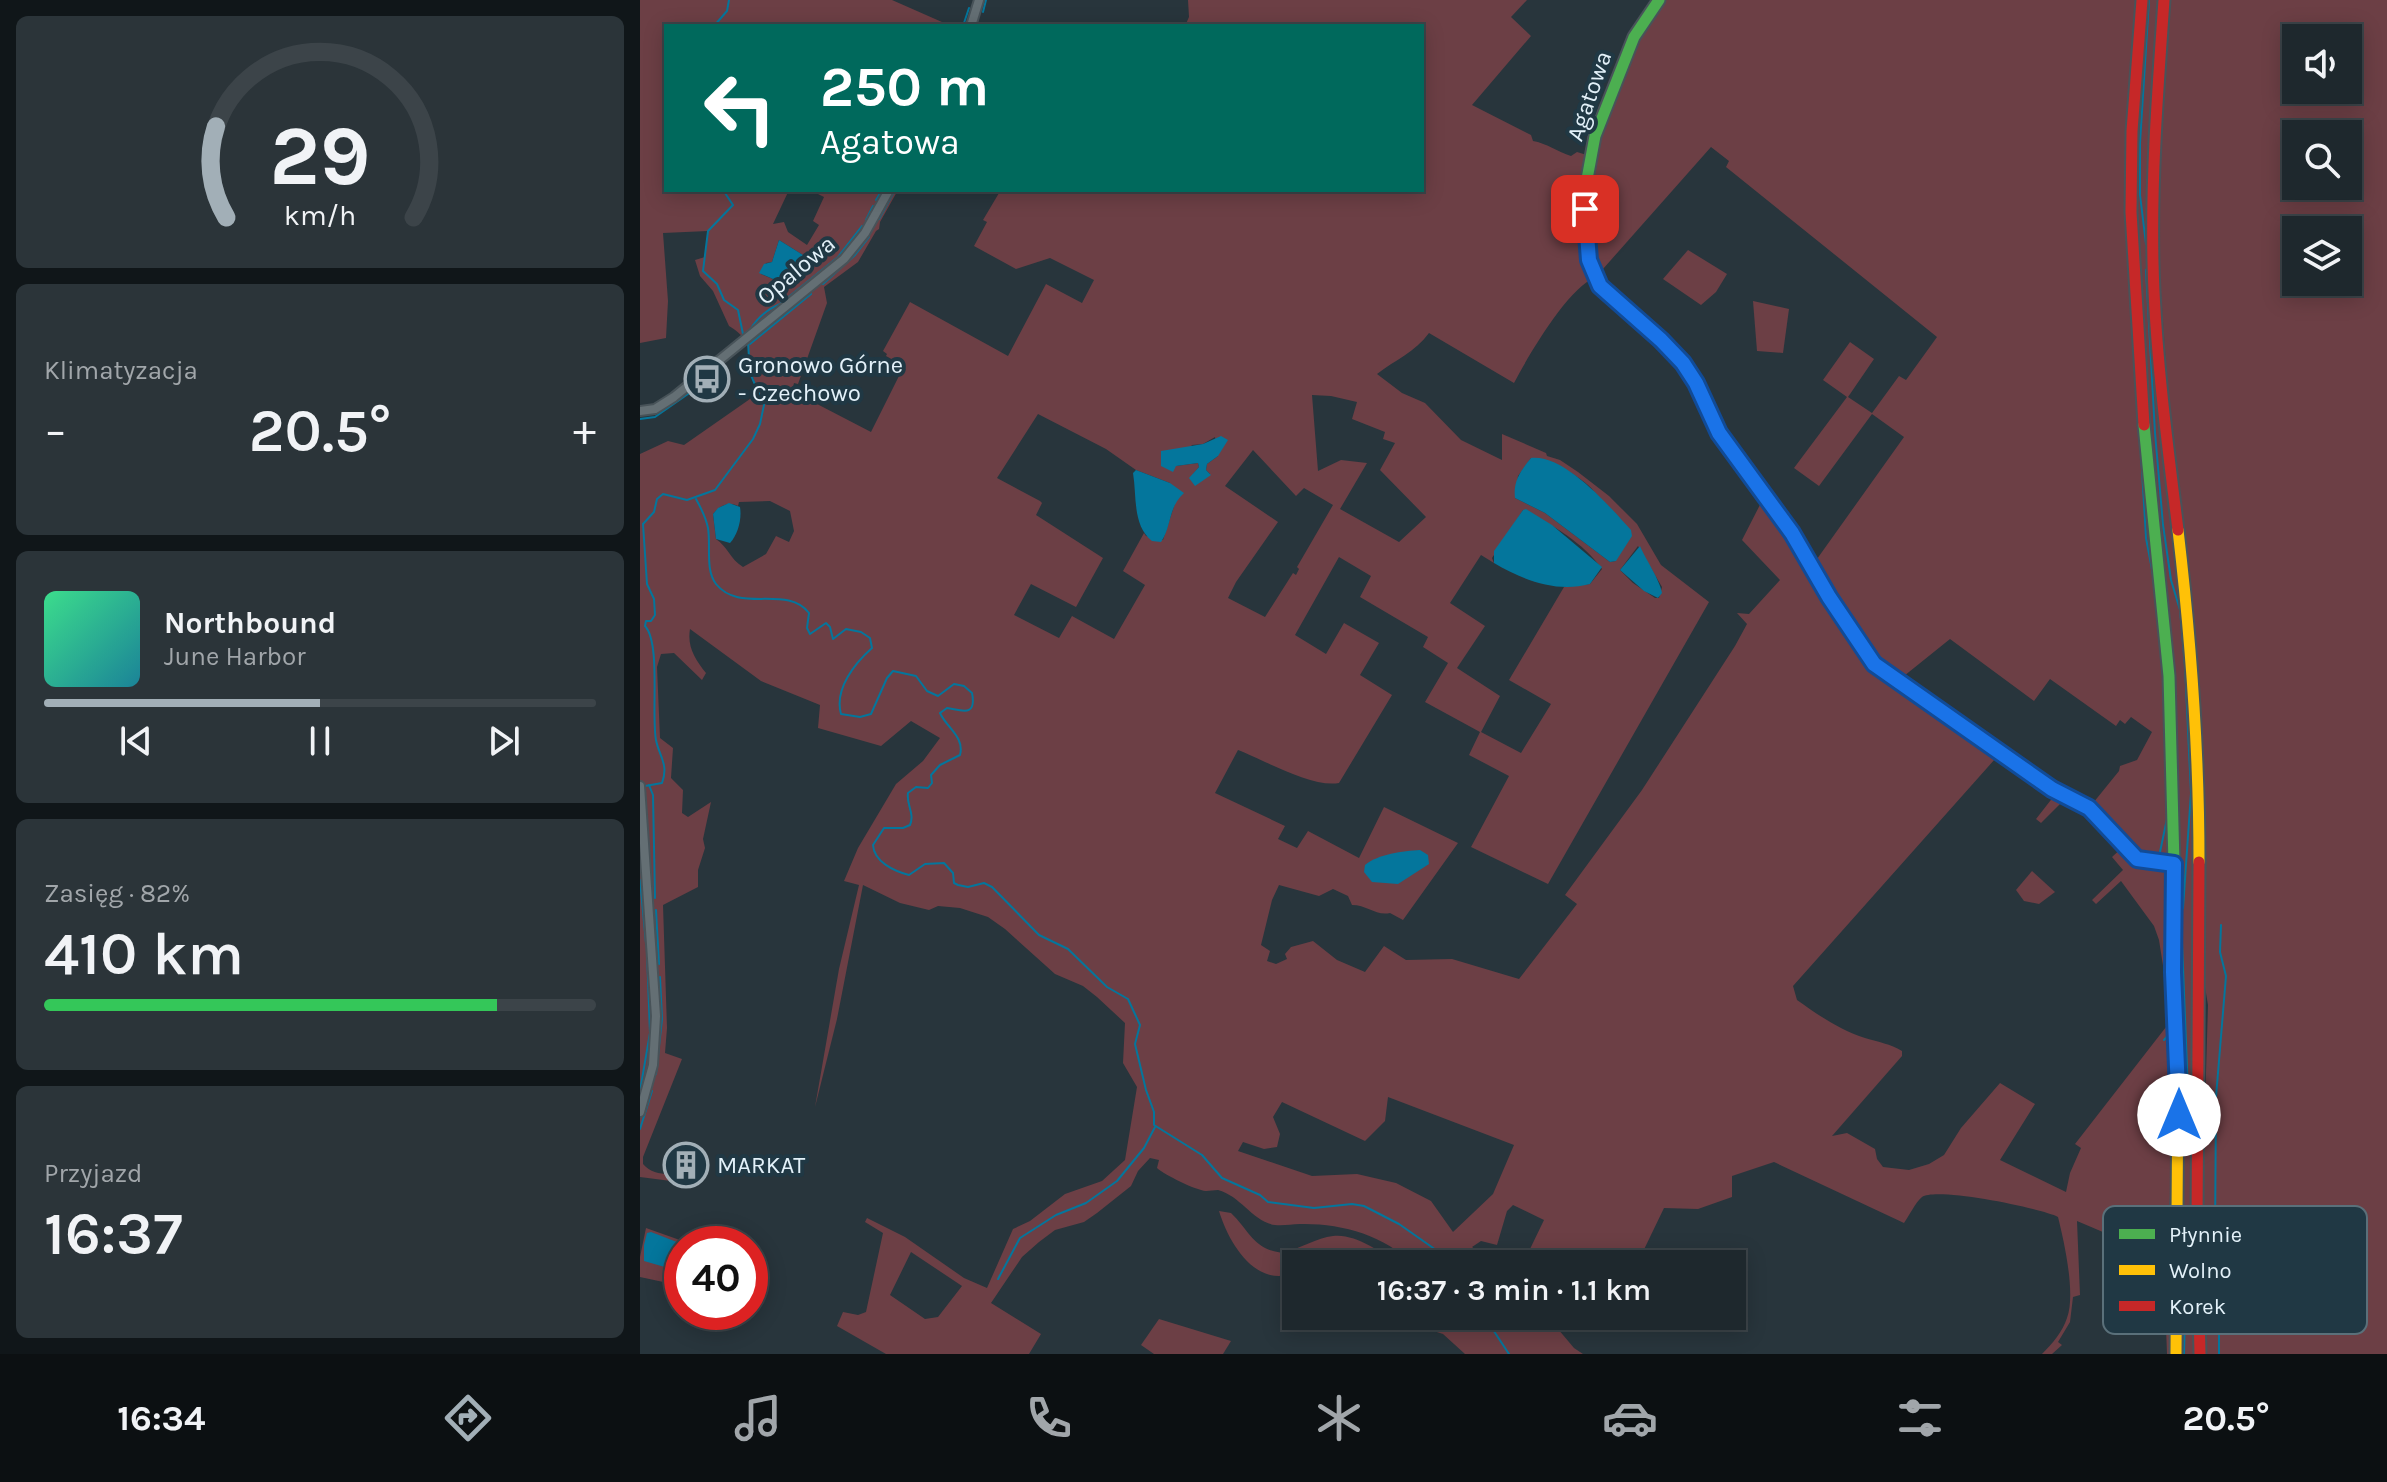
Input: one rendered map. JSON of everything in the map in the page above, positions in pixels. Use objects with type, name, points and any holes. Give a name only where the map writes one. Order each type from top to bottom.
[{"type":"main road","name":"Agatowa","points":[[1659,0],[1630,45],[1595,136],[1585,215],[1587,249],[1595,278],[1607,295],[1661,340],[1683,363],[1696,383],[1719,433],[1792,533],[1829,597],[1874,664],[2052,789],[2089,808],[2137,859],[2174,864]]},
{"type":"main road","points":[[2142,0],[2132,142],[2132,223],[2144,422],[2169,676],[2174,864],[2173,972],[2179,1115],[2176,1206]]},
{"type":"main road","points":[[2164,0],[2153,164],[2153,263],[2160,383],[2190,631],[2198,752],[2197,1206]]},
{"type":"main road","points":[[2176,1334],[2176,1354]]},
{"type":"main road","points":[[2200,1334],[2200,1354]]},
{"type":"street","points":[[972,24],[979,0]]},
{"type":"street","name":"Opalowa","points":[[640,411],[665,403],[844,259],[860,240],[888,192]]},
{"type":"street","points":[[640,787],[656,1016],[653,1065],[640,1112]]},
{"type":"shaded area","points":[[640,0],[892,0],[946,24],[664,24],[664,192],[788,192],[773,224],[784,222],[788,232],[807,245],[819,225],[813,221],[824,197],[814,192],[897,192],[858,262],[824,287],[827,303],[798,384],[794,383],[792,391],[871,432],[904,366],[883,351],[910,302],[1008,356],[1046,284],[1082,303],[1094,280],[1050,258],[1016,269],[974,246],[987,222],[983,220],[997,192],[1424,192],[1424,24],[1186,24],[1189,17],[1188,0],[1527,0],[1511,17],[1531,36],[1472,105],[1531,135],[1533,141],[1571,156],[1577,152],[1590,156],[1654,0],[2159,0],[2150,127],[2193,755],[2195,1206],[2103,1206],[2103,1232],[2077,1221],[2080,1295],[2073,1297],[2070,1322],[2058,1342],[2062,1345],[2052,1354],[2042,1354],[2063,1328],[2067,1318],[2070,1295],[2068,1268],[2058,1217],[2031,1209],[1989,1200],[1931,1195],[1919,1200],[1904,1223],[1774,1162],[1732,1176],[1732,1197],[1698,1209],[1664,1208],[1644,1250],[1530,1250],[1544,1220],[1513,1205],[1507,1211],[1497,1245],[1481,1241],[1472,1247],[1476,1250],[1396,1250],[1375,1238],[1346,1229],[1315,1224],[1267,1223],[1226,1193],[1201,1190],[1173,1178],[1157,1168],[1159,1160],[1150,1158],[1138,1171],[1131,1186],[1097,1213],[1084,1222],[1055,1230],[1022,1257],[991,1303],[1041,1334],[1029,1354],[886,1354],[837,1326],[843,1312],[858,1315],[866,1312],[883,1233],[865,1222],[867,1218],[905,1237],[964,1278],[987,1288],[1013,1229],[1030,1221],[1065,1194],[1102,1181],[1125,1160],[1137,1087],[1123,1063],[1125,1023],[1083,986],[1055,974],[988,917],[960,908],[938,906],[929,910],[900,903],[863,885],[837,1019],[815,1107],[839,969],[859,885],[844,881],[858,848],[896,784],[923,761],[940,738],[911,721],[881,746],[818,728],[820,705],[761,681],[690,629],[693,652],[706,673],[702,680],[674,653],[661,654],[657,667],[660,738],[673,748],[671,778],[683,790],[682,813],[688,817],[711,802],[703,839],[705,848],[698,870],[698,887],[663,905],[665,1053],[682,1059],[643,1157],[643,1164],[662,1174],[669,1174],[674,1168],[671,1181],[640,1177],[640,454],[668,441],[684,445],[760,392],[745,340],[729,326],[713,291],[700,276],[695,260],[705,257],[708,231],[663,233],[668,301],[666,338],[640,343]],"holes":[[[1711,147],[1729,161],[1726,167],[1937,337],[1906,380],[1899,376],[1872,413],[1848,397],[1874,359],[1850,342],[1823,380],[1847,397],[1794,468],[1819,486],[1872,414],[1904,437],[1812,566],[1765,495],[1742,540],[1780,580],[1749,614],[1737,613],[1747,624],[1735,646],[1642,790],[1565,895],[1577,904],[1519,979],[1452,959],[1406,960],[1384,946],[1365,972],[1337,960],[1313,941],[1291,947],[1285,954],[1287,959],[1276,964],[1267,961],[1270,951],[1261,945],[1279,885],[1319,896],[1333,889],[1348,896],[1352,905],[1390,913],[1403,920],[1458,843],[1384,807],[1359,858],[1308,831],[1297,848],[1278,839],[1285,826],[1215,793],[1238,750],[1302,777],[1339,783],[1392,695],[1360,675],[1379,643],[1344,623],[1326,654],[1295,635],[1339,557],[1371,576],[1360,597],[1428,637],[1423,647],[1448,663],[1425,702],[1480,732],[1469,755],[1509,776],[1471,847],[1548,884],[1709,602],[1661,565],[1637,524],[1609,496],[1578,472],[1560,460],[1502,434],[1502,460],[1461,440],[1425,403],[1402,393],[1377,374],[1411,351],[1429,333],[1514,383],[1561,308],[1573,294],[1595,278]],[[779,240],[803,255],[773,279],[761,274],[766,263],[772,262]],[[1312,395],[1357,402],[1352,419],[1385,432],[1383,439],[1395,443],[1380,470],[1426,517],[1399,542],[1340,509],[1367,463],[1341,460],[1318,471]],[[1038,414],[1106,449],[1136,470],[1170,483],[1176,500],[1163,540],[1144,533],[1123,571],[1145,585],[1114,639],[1072,616],[1059,638],[1014,615],[1031,584],[1076,607],[1103,558],[1036,515],[1042,503],[1040,501],[997,478]],[[1215,437],[1218,456],[1207,464],[1206,470],[1210,474],[1193,474],[1199,467],[1198,463],[1176,466],[1192,445],[1203,444]],[[1253,450],[1296,496],[1304,488],[1333,505],[1297,567],[1296,575],[1293,573],[1265,617],[1228,598],[1278,522],[1225,486]],[[1531,458],[1538,459],[1556,465],[1591,488],[1602,508],[1616,561],[1610,562],[1545,513],[1515,498],[1518,476]],[[770,501],[790,511],[794,531],[789,542],[776,536],[766,554],[743,567],[716,539],[713,514],[724,505],[738,506],[739,502]],[[1523,510],[1556,528],[1602,569],[1590,584],[1564,587],[1509,680],[1551,704],[1521,753],[1481,732],[1500,696],[1457,668],[1485,626],[1450,603],[1481,555],[1494,563],[1492,558]],[[1638,546],[1662,587],[1659,598],[1633,583],[1620,570]],[[1950,639],[2034,701],[2050,679],[2116,726],[2120,720],[2125,724],[2131,717],[2152,732],[2137,760],[2120,766],[2089,808],[2124,846],[2112,857],[2123,870],[2092,900],[2096,904],[2121,881],[2154,926],[2164,972],[2166,1027],[2075,1144],[2081,1148],[2066,1192],[2000,1160],[2035,1104],[2000,1083],[1961,1128],[1944,1155],[1929,1164],[1909,1170],[1883,1167],[1875,1149],[1847,1133],[1832,1136],[1902,1056],[1902,1051],[1830,1022],[1797,1000],[1793,986],[1995,759],[2054,796],[2036,819],[2041,823],[2064,800],[1900,683],[1904,676]],[[1388,1097],[1514,1145],[1493,1194],[1453,1232],[1431,1201],[1396,1183],[1357,1174],[1312,1176],[1238,1151],[1243,1142],[1264,1149],[1277,1147],[1280,1134],[1273,1117],[1282,1102],[1365,1141],[1385,1121]],[[911,1252],[962,1286],[938,1317],[925,1319],[890,1295]]]},
{"type":"shaded area","points":[[2170,0],[2387,0],[2387,1354],[2206,1354],[2206,1334],[2367,1334],[2367,1206],[2204,1206],[2208,1005],[2205,987],[2196,643],[2168,393],[2159,265],[2160,146]]},
{"type":"shaded area","points":[[1688,250],[1727,274],[1716,292],[1701,305],[1663,279]]},
{"type":"shaded area","points":[[1753,301],[1789,309],[1783,353],[1757,351]]},
{"type":"shaded area","points":[[2032,871],[2055,892],[2039,904],[2024,901],[2016,890]]},
{"type":"shaded area","points":[[1219,1211],[1231,1213],[1265,1248],[1282,1253],[1282,1276],[1269,1275],[1247,1261],[1237,1250]]},
{"type":"shaded area","points":[[646,1228],[664,1234],[664,1282],[640,1277],[640,1257]]},
{"type":"shaded area","points":[[1333,1236],[1350,1237],[1377,1250],[1292,1250]]},
{"type":"shaded area","points":[[1159,1319],[1231,1341],[1223,1354],[1154,1354],[1141,1345]]},
{"type":"shaded area","points":[[1431,1330],[1559,1330],[1583,1354],[1465,1354],[1443,1334]]},
{"type":"shaded area","points":[[2166,1334],[2195,1334],[2195,1354],[2167,1354]]},
{"type":"water","points":[[779,240],[803,255],[780,282],[759,273],[764,264],[772,262]]},
{"type":"water","points":[[1221,436],[1228,440],[1218,456],[1207,464],[1206,470],[1211,475],[1195,486],[1189,478],[1199,467],[1198,463],[1176,466],[1173,472],[1161,466],[1161,451],[1203,444]]},
{"type":"water","points":[[1531,458],[1558,464],[1572,473],[1631,530],[1632,536],[1616,561],[1610,562],[1545,513],[1515,498],[1518,477]]},
{"type":"water","points":[[1136,470],[1170,483],[1184,493],[1175,504],[1161,542],[1152,541],[1138,519],[1133,473]]},
{"type":"water","points":[[729,503],[740,507],[740,521],[730,543],[716,539],[713,514]]},
{"type":"water","points":[[1526,509],[1552,525],[1602,567],[1590,584],[1552,586],[1516,575],[1494,563],[1494,551]]},
{"type":"water","points":[[1640,546],[1661,588],[1658,598],[1644,591],[1620,570]]},
{"type":"water","points":[[1420,850],[1428,855],[1429,864],[1398,884],[1372,882],[1364,872],[1365,865],[1377,858]]},
{"type":"water","points":[[647,1233],[664,1237],[664,1267],[644,1261]]},
{"type":"waterway","points":[[716,24],[727,11],[729,0]]},
{"type":"waterway","points":[[983,12],[986,0]]},
{"type":"waterway","points":[[2136,0],[2136,9]]},
{"type":"waterway","points":[[2146,244],[2140,195],[2140,143],[2149,0]]},
{"type":"waterway","points":[[964,24],[969,8]]},
{"type":"waterway","points":[[2126,135],[2126,160]]},
{"type":"waterway","points":[[2126,179],[2126,196]]},
{"type":"waterway","points":[[724,192],[733,205],[708,231],[703,271],[717,284],[724,300],[738,310],[743,334]]},
{"type":"waterway","points":[[876,200],[881,192]]},
{"type":"waterway","points":[[879,219],[894,192]]},
{"type":"waterway","points":[[866,220],[873,206]]},
{"type":"waterway","points":[[750,330],[763,314],[838,257],[862,226]]},
{"type":"waterway","points":[[823,284],[855,255],[869,237]]},
{"type":"waterway","points":[[2146,270],[2163,525],[2171,580],[2180,610],[2185,665],[2191,793],[2183,908],[2180,913]]},
{"type":"waterway","points":[[2130,284],[2131,309]]},
{"type":"waterway","points":[[750,344],[811,294]]},
{"type":"waterway","points":[[645,786],[662,783],[664,771],[656,740],[653,647],[645,626],[646,621],[651,621],[655,615],[654,599],[647,584],[643,524],[654,512],[657,499],[663,494],[687,500],[715,490],[753,439],[764,405],[750,373],[748,342]]},
{"type":"waterway","points":[[2137,387],[2137,413]]},
{"type":"waterway","points":[[640,419],[655,417],[688,394]]},
{"type":"waterway","points":[[2140,436],[2146,538],[2154,580]]},
{"type":"waterway","points":[[696,499],[708,528],[709,565],[713,578],[726,593],[750,599],[789,600],[800,605],[809,613],[807,628],[810,634],[826,623],[833,639],[846,629],[861,632],[870,638],[872,648],[859,661],[843,686],[841,714],[860,717],[871,714],[893,671],[916,676],[927,691],[938,696],[954,684],[964,686],[972,693],[972,706],[967,711],[947,708],[940,713],[960,743],[960,755],[940,765],[931,775],[932,783],[928,788],[916,787],[908,793],[912,817],[910,825],[884,828],[873,845],[881,861],[909,875],[925,864],[944,863],[953,873],[954,883],[968,887],[984,883],[992,887],[1039,935],[1068,949],[1107,987],[1128,999],[1140,1025],[1135,1044],[1154,1112],[1154,1125],[1202,1155],[1222,1178],[1260,1195],[1268,1202],[1314,1208],[1352,1204],[1364,1206],[1399,1224],[1436,1250]]},
{"type":"waterway","points":[[2166,771],[2167,804]]},
{"type":"waterway","points":[[649,785],[653,795],[655,898]]},
{"type":"waterway","points":[[2160,852],[2168,814]]},
{"type":"waterway","points":[[2136,851],[2156,856],[2167,854],[2169,850]]},
{"type":"waterway","points":[[2137,864],[2169,872]]},
{"type":"waterway","points":[[640,880],[646,943]]},
{"type":"waterway","points":[[656,910],[659,964]]},
{"type":"waterway","points":[[2215,1206],[2216,1097],[2226,976],[2220,952],[2221,925]]},
{"type":"waterway","points":[[2182,942],[2189,1117]]},
{"type":"waterway","points":[[640,1091],[650,1033],[647,952]]},
{"type":"waterway","points":[[656,1074],[662,1019],[660,977]]},
{"type":"waterway","points":[[2168,984],[2170,1014]]},
{"type":"waterway","points":[[2164,1040],[2171,1032]]},
{"type":"waterway","points":[[640,1129],[652,1091]]},
{"type":"waterway","points":[[998,1279],[1020,1238],[1056,1215],[1086,1203],[1117,1181],[1144,1148],[1155,1127]]},
{"type":"waterway","points":[[2171,1196],[2171,1206]]},
{"type":"waterway","points":[[1493,1330],[1509,1354]]},
{"type":"waterway","points":[[2184,1354],[2185,1334]]},
{"type":"waterway","points":[[2219,1334],[2219,1354]]},
{"type":"traffic: fast","points":[[1659,0],[1634,37],[1595,136],[1587,179],[1587,249],[1595,278],[1607,295],[1661,340],[1683,363],[1712,417]]},
{"type":"traffic: fast","points":[[2144,425],[2169,676],[2175,901]]},
{"type":"traffic: slow","points":[[2178,530],[2193,696],[2199,862]]},
{"type":"traffic: slow","points":[[1992,747],[2052,789],[2089,808],[2137,859],[2174,864]]},
{"type":"traffic: slow","points":[[2175,901],[2173,972],[2178,1074],[2177,1206]]},
{"type":"traffic: slow","points":[[2176,1334],[2176,1354]]},
{"type":"traffic: jam","points":[[2142,0],[2132,131],[2131,212],[2144,425]]},
{"type":"traffic: jam","points":[[2164,0],[2154,164],[2153,262],[2159,363],[2178,530]]},
{"type":"traffic: jam","points":[[1712,417],[1719,433],[1792,533],[1829,597],[1874,664],[1992,747]]},
{"type":"traffic: jam","points":[[2197,1206],[2199,862]]},
{"type":"traffic: jam","points":[[2200,1334],[2200,1354]]},
{"type":"place","name":"Gronowo Górne - Czechowo","points":[[707,379]]},
{"type":"place","name":"MARKAT","points":[[686,1165]]},
{"type":"route","points":[[1585,209],[1589,260],[1600,286],[1683,363],[1696,383],[1719,433],[1792,533],[1829,597],[1874,664],[2052,789],[2089,808],[2137,859],[2174,864],[2173,972],[2179,1115]]}]
